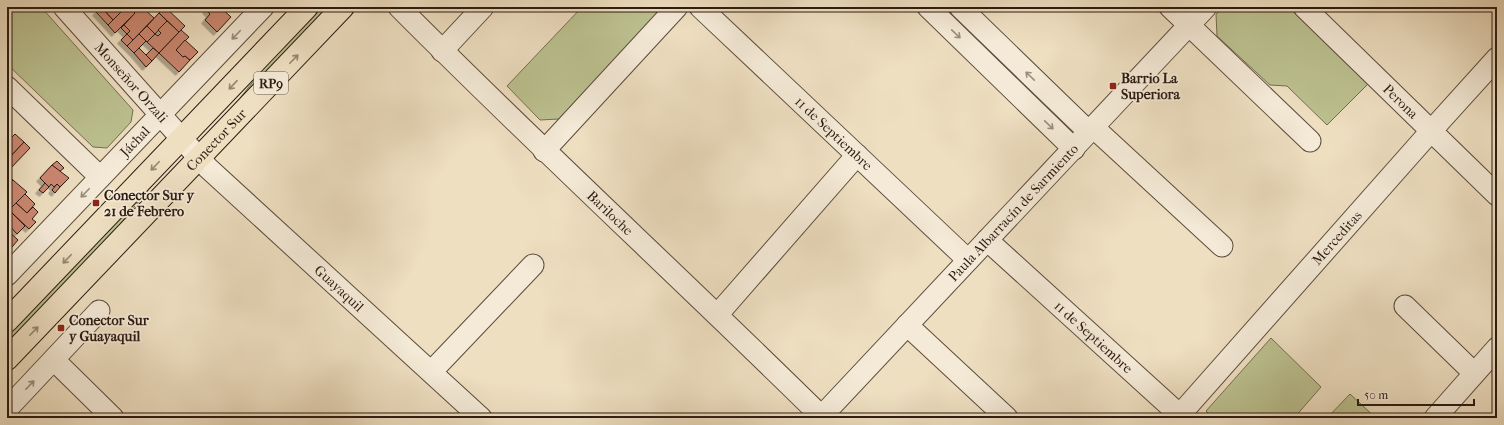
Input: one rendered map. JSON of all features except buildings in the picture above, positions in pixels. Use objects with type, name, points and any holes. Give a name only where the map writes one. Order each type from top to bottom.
[{"type":"main road","name":"Conector Sur","points":[[7,321],[307,7]]},
{"type":"main road","name":"Conector Sur","points":[[7,359],[343,7]]},
{"type":"street","name":"Monseñor Orzali","points":[[64,7],[199,158]]},
{"type":"street","name":"Jáchal","points":[[7,275],[263,7]]},
{"type":"street","name":"Bariloche","points":[[399,7],[544,151],[718,314],[822,417]]},
{"type":"street","points":[[442,51],[483,7]]},
{"type":"street","points":[[544,151],[677,7]]},
{"type":"street","name":"11 de Septiembre","points":[[700,7],[968,260]]},
{"type":"street","points":[[928,7],[1074,148]]},
{"type":"street","points":[[960,7],[1091,130],[1222,246]]},
{"type":"street","points":[[1170,7],[1310,141]]},
{"type":"street","name":"Paula Albarracín de Sarmiento","points":[[822,417],[1206,7]]},
{"type":"street","name":"Perona","points":[[1304,7],[1497,195]]},
{"type":"street","name":"Merceditas","points":[[1180,417],[1497,58]]},
{"type":"street","points":[[7,87],[100,177]]},
{"type":"street","points":[[718,314],[857,155]]},
{"type":"street","name":"Guayaquil","points":[[199,158],[230,189],[481,418]]},
{"type":"street","name":"11 de Septiembre","points":[[987,240],[1180,417]]},
{"type":"street","points":[[432,372],[533,265]]},
{"type":"street","points":[[1406,306],[1474,373]]},
{"type":"street","points":[[7,409],[99,311]]},
{"type":"street","points":[[907,325],[1007,418]]},
{"type":"street","points":[[1435,418],[1497,348]]},
{"type":"street","points":[[54,360],[113,418]]},
{"type":"green space","points":[[7,7],[41,7],[133,110],[131,122],[107,148],[93,147],[7,64]]},
{"type":"green space","points":[[322,7],[329,7],[229,112],[267,64]]},
{"type":"green space","points":[[582,7],[664,7],[559,119],[540,120],[507,86]]},
{"type":"green space","points":[[937,7],[950,7],[1061,115],[1054,121]]},
{"type":"green space","points":[[1224,7],[1290,7],[1368,81],[1368,84],[1327,125],[1287,86],[1270,85],[1217,36],[1216,14]]},
{"type":"green space","points":[[154,183],[112,234],[7,343],[7,337]]},
{"type":"green space","points":[[1271,338],[1321,387],[1294,418],[1213,418],[1206,411]]},
{"type":"green space","points":[[1350,394],[1376,418],[1327,418]]},
{"type":"place","name":"Barrio La Superiora","points":[[1113,86]]},
{"type":"place","name":"Conector Sur y 21 de Febrero","points":[[96,203]]},
{"type":"place","name":"Conector Sur y Guayaquil","points":[[61,328]]}]
